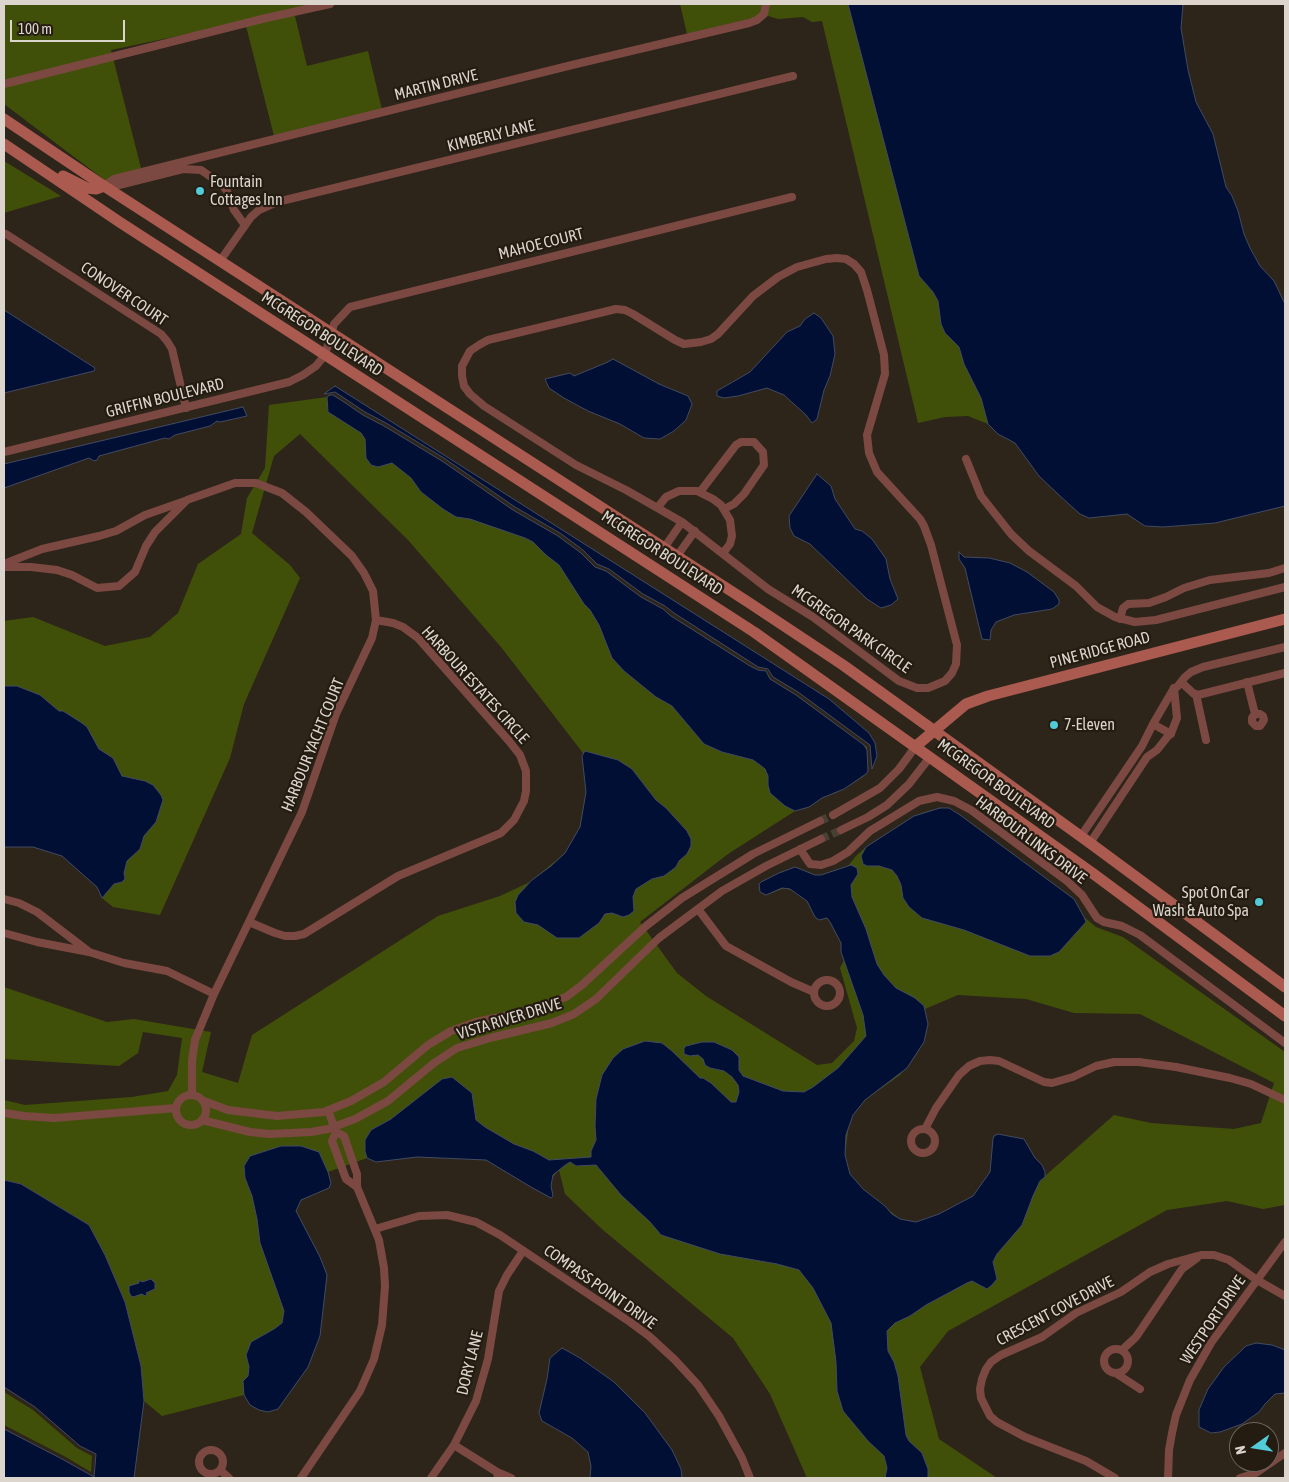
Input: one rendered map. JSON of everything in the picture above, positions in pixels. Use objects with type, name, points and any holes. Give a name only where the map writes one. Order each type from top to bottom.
[{"type":"main road","name":"MCGREGOR BOULEVARD","points":[[4,119],[104,186],[843,665],[1285,987]]},
{"type":"main road","name":"MCGREGOR BOULEVARD","points":[[7,147],[121,223],[754,632],[1095,875],[1285,1016]]},
{"type":"main road","points":[[7,147],[23,152],[81,186],[96,189],[104,186]]},
{"type":"main road","name":"PINE RIDGE ROAD","points":[[916,746],[966,704],[988,696],[1285,619]]},
{"type":"main road","points":[[930,757],[932,731]]},
{"type":"street","points":[[4,84],[266,18],[330,4]]},
{"type":"street","name":"MARTIN DRIVE","points":[[104,186],[114,179],[141,172],[749,23],[757,20],[764,14],[766,4]]},
{"type":"street","name":"KIMBERLY LANE","points":[[220,261],[244,224],[259,210],[285,200],[793,76]]},
{"type":"street","points":[[104,186],[119,185],[183,169],[201,170],[221,184],[227,191],[234,210],[244,224]]},
{"type":"street","name":"MAHOE COURT","points":[[325,355],[334,324],[350,307],[792,197]]},
{"type":"street","name":"CONOVER COURT","points":[[6,234],[161,334],[172,349],[186,408]]},
{"type":"street","name":"MCGREGOR PARK CIRCLE","points":[[826,259],[846,259],[854,264],[865,280],[885,365],[882,384],[867,435],[869,454],[877,472],[920,518],[928,535],[957,645],[956,664],[952,673],[945,681],[928,688],[917,688],[899,681],[813,617],[768,589],[682,522],[658,507],[576,465],[476,401],[464,386],[462,366],[465,358],[470,351],[488,340],[616,309],[625,310],[633,314],[684,344],[702,342],[718,334],[753,296],[769,283],[788,272],[826,259]]},
{"type":"street","name":"GRIFFIN BOULEVARD","points":[[4,452],[288,382],[316,366],[325,355]]},
{"type":"street","points":[[700,492],[736,445],[741,442],[754,442],[763,452],[764,465],[744,494],[734,504],[724,509]]},
{"type":"street","points":[[966,459],[981,496],[1016,539],[1071,582],[1106,613],[1135,622],[1156,620],[1285,587]]},
{"type":"street","name":"HARBOUR YACHT COURT","points":[[4,566],[42,549],[99,536],[130,524],[160,509],[236,483],[256,483],[282,493],[306,512],[352,556],[364,573],[373,591],[376,620],[372,638],[336,714],[309,795],[214,994],[195,1040],[192,1094]]},
{"type":"street","points":[[658,507],[666,497],[679,491],[700,492],[713,499],[724,509],[730,520],[732,536],[730,544],[723,553]]},
{"type":"street","name":"HARBOUR YACHT COURT","points":[[4,566],[57,570],[72,575],[97,588],[119,586],[135,572],[146,546],[155,532],[188,500]]},
{"type":"street","points":[[664,548],[682,522]]},
{"type":"street","points":[[677,556],[694,531]]},
{"type":"street","points":[[1120,618],[1123,608],[1128,604],[1149,603],[1166,598],[1184,588],[1205,582],[1269,573],[1285,568]]},
{"type":"street","name":"HARBOUR ESTATES CIRCLE","points":[[249,922],[285,936],[304,934],[398,876],[501,833],[514,820],[524,801],[526,771],[520,756],[509,741],[418,638],[403,627],[376,620]]},
{"type":"street","points":[[1085,840],[1142,746],[1174,688],[1191,672],[1203,667],[1285,647]]},
{"type":"street","points":[[1196,694],[1285,673]]},
{"type":"street","points":[[1181,682],[1196,694],[1206,740]]},
{"type":"street","points":[[1247,682],[1255,714]]},
{"type":"street","points":[[1085,840],[1147,757],[1157,750],[1176,724],[1174,688]]},
{"type":"street","points":[[1153,724],[1170,734]]},
{"type":"street","points":[[833,815],[880,788],[899,769],[916,746]]},
{"type":"street","points":[[841,830],[868,817],[887,804],[909,784],[930,757]]},
{"type":"street","points":[[1134,758],[1142,764]]},
{"type":"street","name":"HARBOUR LINKS DRIVE","points":[[800,849],[810,864],[821,865],[833,861],[848,852],[870,831],[910,805],[929,798],[946,798],[954,801],[971,810],[1068,881],[1082,895],[1097,918],[1104,922],[1122,926],[1140,935],[1285,1043]]},
{"type":"street","name":"VISTA RIVER DRIVE","points":[[204,1101],[228,1110],[267,1116],[301,1115],[328,1110],[370,1092],[391,1077],[428,1045],[451,1031],[476,1022],[532,1010],[566,997],[582,986],[640,930],[682,898],[753,854],[820,821]]},
{"type":"street","name":"VISTA RIVER DRIVE","points":[[202,1120],[230,1128],[270,1134],[335,1130],[388,1101],[434,1063],[457,1048],[552,1023],[574,1014],[596,999],[659,938],[698,909],[743,878],[821,839]]},
{"type":"street","points":[[4,899],[19,903],[37,912],[89,952]]},
{"type":"street","points":[[698,909],[726,946],[791,982],[814,992]]},
{"type":"street","points":[[4,933],[37,942],[89,952],[111,960],[167,971],[214,994]]},
{"type":"street","points":[[925,1129],[936,1108],[959,1076],[969,1066],[980,1061],[990,1060],[999,1061],[1044,1082],[1052,1083],[1073,1077],[1096,1066],[1114,1062],[1139,1062],[1176,1067],[1251,1084],[1285,1100]]},
{"type":"street","points":[[192,1094],[204,1101],[206,1111],[202,1120],[193,1125],[183,1123],[177,1116],[176,1108],[184,1097],[192,1094]]},
{"type":"street","points":[[4,1113],[54,1118],[176,1108]]},
{"type":"street","points":[[328,1110],[335,1130],[332,1141],[346,1179],[357,1187]]},
{"type":"street","points":[[301,1478],[360,1391],[374,1359],[382,1325],[385,1286],[381,1250],[375,1228],[357,1187],[357,1174],[344,1136],[335,1130]]},
{"type":"street","points":[[339,1160],[351,1156]]},
{"type":"street","name":"COMPASS POINT DRIVE","points":[[375,1228],[419,1216],[448,1215],[465,1218],[486,1226],[523,1250],[630,1322],[675,1360],[698,1385],[719,1416],[742,1458],[750,1478]]},
{"type":"street","name":"WESTPORT DRIVE","points":[[1168,1478],[1169,1450],[1176,1415],[1190,1380],[1211,1343],[1285,1242]]},
{"type":"street","name":"DORY LANE","points":[[432,1478],[454,1445],[476,1401],[490,1346],[499,1292],[523,1250]]},
{"type":"street","points":[[1122,1350],[1136,1338],[1182,1269],[1201,1255]]},
{"type":"street","name":"CRESCENT COVE DRIVE","points":[[1115,1478],[1086,1461],[1046,1446],[997,1422],[990,1416],[981,1398],[980,1389],[986,1369],[992,1362],[1001,1355],[1042,1337],[1076,1313],[1116,1294],[1159,1268],[1201,1255],[1214,1255],[1229,1260],[1257,1280],[1285,1296]]},
{"type":"street","points":[[1118,1374],[1125,1371],[1128,1364],[1128,1356],[1122,1350],[1114,1349],[1107,1353],[1104,1365],[1109,1372],[1118,1374],[1140,1388]]},
{"type":"street","points":[[454,1445],[498,1475],[511,1478]]},
{"type":"street","points":[[1240,1478],[1256,1476],[1285,1453]]},
{"type":"street","points":[[220,1470],[229,1478]]},
{"type":"green space","points":[[4,4],[324,4],[294,12],[307,66],[368,51],[383,114],[274,136],[245,22],[111,50],[141,168],[106,181],[4,104]]},
{"type":"green space","points":[[680,4],[848,4],[919,276],[938,301],[941,324],[945,333],[959,347],[964,364],[981,398],[988,424],[968,416],[945,417],[918,423],[822,21],[812,22],[803,17],[778,19],[765,15],[687,34]]},
{"type":"green space","points":[[4,161],[61,196],[4,213]]},
{"type":"green space","points":[[333,395],[363,415],[442,461],[513,510],[558,536],[581,553],[595,567],[606,571],[641,597],[663,609],[750,666],[766,671],[770,679],[796,695],[867,747],[868,771],[863,777],[836,793],[822,797],[809,807],[795,811],[728,854],[640,922],[677,973],[706,996],[817,1065],[832,1063],[854,1041],[857,1028],[840,968],[844,960],[841,943],[827,918],[819,920],[815,917],[807,901],[796,892],[785,888],[766,895],[760,892],[759,884],[795,867],[815,875],[821,875],[848,866],[866,847],[914,816],[928,811],[949,808],[1074,899],[1084,917],[1096,927],[1123,937],[1285,1052],[1285,1205],[1263,1209],[1227,1201],[1167,1210],[948,1331],[920,1367],[939,1439],[997,1478],[807,1478],[770,1394],[733,1338],[603,1230],[565,1194],[559,1170],[551,1179],[553,1194],[551,1198],[497,1165],[483,1159],[417,1157],[376,1162],[367,1158],[328,1172],[331,1183],[329,1188],[301,1200],[296,1211],[320,1257],[327,1275],[320,1336],[308,1367],[278,1409],[268,1412],[259,1410],[250,1405],[244,1395],[162,1416],[144,1401],[141,1366],[125,1302],[105,1255],[89,1225],[21,1184],[4,1180],[4,1100],[25,1105],[132,1097],[168,1091],[177,1075],[182,1038],[143,1032],[138,1053],[119,1066],[4,1059],[4,987],[107,1022],[134,1019],[211,1032],[202,1072],[238,1083],[252,1035],[438,916],[500,896],[530,882],[565,853],[580,827],[586,792],[583,753],[501,647],[408,540],[300,434],[274,456],[252,533],[290,565],[300,578],[244,704],[230,758],[160,915],[113,907],[102,898],[97,887],[62,856],[33,847],[4,847],[4,621],[33,617],[105,646],[150,637],[178,613],[198,564],[241,534],[247,498],[265,468],[269,405]],"holes":[[[958,995],[1026,999],[1074,1013],[1140,1014],[1274,1083],[1261,1123],[1234,1129],[1151,1123],[1114,1115],[1045,1176],[1042,1165],[1035,1158],[1024,1139],[998,1134],[993,1139],[990,1172],[973,1196],[956,1207],[927,1219],[916,1222],[900,1219],[863,1189],[850,1174],[845,1155],[849,1124],[853,1115],[865,1100],[900,1075],[914,1058],[924,1042],[928,1024],[925,1009]]]},
{"type":"green space","points":[[4,1392],[33,1410],[77,1448],[92,1456],[91,1472],[4,1425]]},
{"type":"water","points":[[848,4],[1183,4],[1181,28],[1196,102],[1213,134],[1226,187],[1238,211],[1250,248],[1260,266],[1274,281],[1285,304],[1285,506],[1215,523],[1163,527],[1145,526],[1127,514],[1089,518],[1080,514],[1039,476],[1015,443],[998,434],[988,424],[981,398],[964,364],[959,347],[945,333],[941,324],[938,301],[919,276]]},
{"type":"water","points":[[4,310],[95,368],[94,371],[4,393]]},
{"type":"water","points":[[814,313],[821,318],[833,336],[835,354],[817,419],[812,423],[784,395],[767,388],[738,396],[724,398],[717,396],[717,391],[750,372],[787,332],[800,326],[805,319]]},
{"type":"water","points":[[613,359],[659,384],[688,396],[692,404],[686,420],[674,431],[660,439],[644,438],[620,424],[588,411],[564,398],[549,388],[545,379],[570,373],[574,376]]},
{"type":"water","points":[[335,386],[829,699],[869,733],[875,743],[877,756],[872,769],[870,745],[798,692],[773,677],[768,669],[758,667],[665,606],[643,594],[609,569],[597,564],[583,550],[560,533],[515,507],[444,458],[365,412],[335,392],[324,394]]},
{"type":"water","points":[[333,395],[363,415],[442,461],[513,510],[558,536],[581,553],[595,567],[606,571],[671,616],[750,666],[766,671],[770,679],[796,695],[864,745],[867,750],[868,771],[866,774],[844,789],[822,798],[809,807],[795,811],[785,806],[770,793],[768,776],[765,769],[753,760],[722,752],[704,744],[672,706],[656,697],[624,671],[612,658],[599,625],[559,565],[533,542],[525,538],[470,519],[456,517],[421,492],[411,478],[392,463],[378,467],[371,465],[366,458],[365,439],[361,433],[328,412],[327,397]]},
{"type":"water","points":[[243,407],[247,416],[217,421],[210,426],[175,435],[169,439],[165,438],[99,456],[94,461],[89,458],[4,488],[4,464]]},
{"type":"water","points":[[817,474],[831,486],[835,499],[855,529],[862,531],[872,539],[886,559],[890,579],[898,599],[891,605],[881,608],[867,599],[810,544],[794,536],[790,528],[789,516]]},
{"type":"water","points":[[959,552],[964,557],[989,558],[1010,563],[1027,572],[1054,592],[1059,600],[1059,604],[1052,609],[1014,615],[996,622],[991,630],[990,640],[982,639],[965,568],[959,559]]},
{"type":"water","points":[[4,686],[17,686],[40,695],[59,711],[63,711],[82,723],[87,727],[99,749],[113,758],[122,776],[145,781],[153,785],[161,795],[163,800],[156,822],[144,836],[140,849],[127,861],[124,873],[125,879],[114,884],[102,898],[97,887],[62,856],[33,847],[4,847]]},
{"type":"water","points":[[585,751],[618,760],[632,769],[656,800],[687,831],[691,839],[691,846],[676,867],[664,876],[652,879],[636,889],[633,897],[634,911],[629,915],[623,917],[612,913],[605,914],[599,923],[579,938],[557,938],[538,925],[524,922],[516,913],[515,902],[518,895],[532,880],[565,853],[580,827],[586,792],[582,756]]},
{"type":"water","points":[[940,808],[949,808],[960,815],[1074,899],[1086,922],[1059,952],[1050,956],[1030,956],[964,930],[922,918],[909,907],[903,898],[901,885],[892,870],[863,864],[861,856],[866,847],[914,816]]},
{"type":"water","points":[[851,865],[857,868],[858,874],[851,885],[852,897],[866,929],[877,964],[896,988],[915,998],[924,1006],[928,1024],[924,1042],[907,1068],[865,1100],[853,1115],[846,1135],[845,1155],[850,1174],[863,1189],[892,1214],[900,1219],[916,1222],[939,1214],[973,1196],[990,1172],[993,1139],[998,1134],[1024,1139],[1045,1172],[1045,1177],[1040,1181],[1022,1225],[997,1254],[993,1262],[997,1279],[992,1285],[987,1289],[972,1281],[967,1283],[895,1323],[887,1331],[888,1351],[898,1376],[906,1435],[909,1441],[922,1453],[928,1469],[928,1478],[885,1478],[887,1468],[884,1456],[868,1441],[843,1411],[837,1391],[836,1362],[831,1323],[813,1288],[799,1270],[777,1264],[720,1254],[661,1235],[621,1195],[596,1165],[576,1166],[570,1162],[564,1166],[553,1175],[551,1186],[553,1196],[551,1198],[486,1160],[417,1157],[376,1162],[367,1158],[365,1151],[365,1140],[371,1130],[391,1119],[442,1079],[452,1077],[472,1093],[476,1120],[514,1144],[533,1151],[549,1160],[591,1157],[591,1151],[596,1140],[596,1099],[602,1075],[613,1058],[623,1049],[645,1041],[662,1043],[700,1078],[711,1083],[731,1102],[736,1102],[739,1092],[738,1085],[732,1077],[724,1071],[705,1065],[703,1059],[698,1055],[690,1056],[684,1054],[686,1046],[702,1042],[714,1042],[732,1050],[739,1057],[739,1070],[743,1076],[783,1091],[804,1092],[813,1087],[838,1068],[866,1036],[863,1015],[841,952],[841,943],[827,918],[819,920],[815,917],[807,901],[790,889],[782,888],[766,895],[760,892],[759,884],[795,867],[815,875],[821,875]]},
{"type":"water","points":[[281,1146],[301,1146],[319,1152],[328,1172],[331,1183],[329,1188],[301,1200],[296,1211],[320,1257],[327,1275],[320,1336],[308,1367],[278,1409],[268,1412],[250,1405],[244,1395],[243,1381],[248,1376],[249,1367],[246,1355],[251,1342],[282,1323],[284,1311],[260,1243],[257,1219],[252,1196],[245,1178],[244,1166],[250,1156]]},
{"type":"water","points":[[4,1180],[21,1184],[89,1225],[105,1255],[125,1302],[141,1366],[144,1401],[134,1478],[4,1478],[4,1429],[94,1477],[96,1454],[80,1446],[35,1407],[4,1387]]},
{"type":"water","points":[[151,1279],[155,1283],[155,1289],[146,1293],[147,1295],[145,1296],[142,1294],[131,1296],[129,1286],[139,1283],[139,1280],[142,1282]]},
{"type":"water","points":[[1256,1343],[1272,1345],[1285,1350],[1285,1393],[1275,1394],[1259,1412],[1245,1422],[1229,1422],[1229,1429],[1211,1433],[1199,1427],[1199,1410],[1208,1389],[1224,1367],[1246,1346]]},
{"type":"water","points":[[562,1348],[614,1382],[645,1413],[672,1450],[681,1469],[682,1478],[590,1478],[591,1466],[588,1452],[572,1438],[542,1421],[539,1413],[550,1358]]},
{"type":"tunnel","points":[[820,821],[833,815]]},
{"type":"tunnel","points":[[821,839],[841,830]]},
{"type":"place","name":"Fountain Cottages Inn","points":[[200,191]]},
{"type":"place","name":"7-Eleven","points":[[1054,725]]},
{"type":"place","name":"Spot On Car Wash & Auto Spa","points":[[1259,902]]}]
